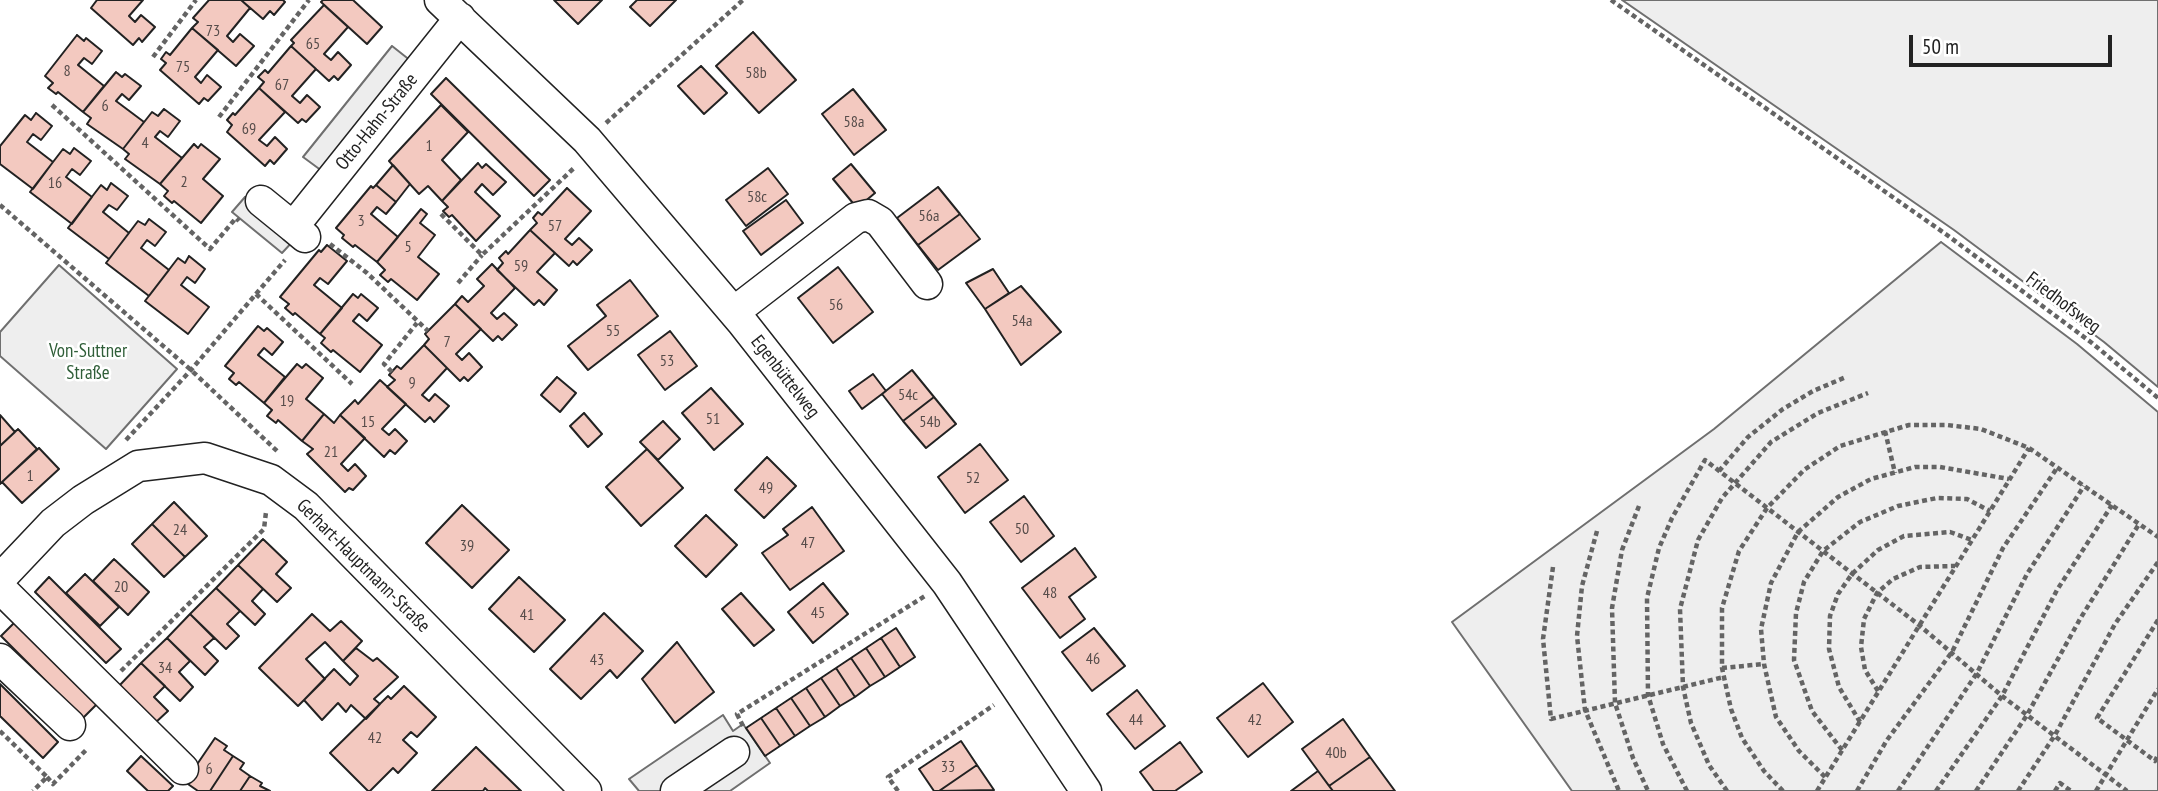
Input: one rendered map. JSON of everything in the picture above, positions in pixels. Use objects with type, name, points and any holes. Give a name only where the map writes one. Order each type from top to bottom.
[{"type":"street","name":"Egenbüttelweg","points":[[450,9],[591,144],[734,312],[947,583],[1086,791]]},
{"type":"street","name":"Otto-Hahn-Straße","points":[[299,228],[450,9]]},
{"type":"street","points":[[261,201],[299,228]]},
{"type":"street","points":[[734,312],[856,219],[867,215],[880,222],[927,284]]},
{"type":"street","name":"Gerhart-Hauptmann-Straße","points":[[0,579],[53,523],[83,500],[138,466],[205,458],[274,466],[306,506],[579,789]]},
{"type":"street","points":[[0,587],[183,769]]},
{"type":"street","points":[[0,659],[69,725]]},
{"type":"street","points":[[676,791],[733,752]]},
{"type":"path","points":[[153,57],[196,0]]},
{"type":"path","points":[[219,117],[309,0]]},
{"type":"path","points":[[458,283],[591,144],[743,0]]},
{"type":"path","name":"Friedhofsweg","points":[[1611,0],[1947,235],[2092,343],[2158,398]]},
{"type":"path","points":[[52,105],[210,249],[236,218]]},
{"type":"path","points":[[0,205],[191,370],[274,466],[264,529],[103,690]]},
{"type":"path","points":[[441,214],[482,255]]},
{"type":"path","points":[[299,228],[367,273],[428,331]]},
{"type":"path","points":[[191,370],[285,260]]},
{"type":"path","points":[[256,294],[352,384]]},
{"type":"path","points":[[392,372],[384,364],[417,323]]},
{"type":"path","points":[[1719,471],[1748,437],[1783,409],[1813,391],[1846,377]]},
{"type":"path","points":[[1727,791],[1709,765],[1691,723],[1683,687],[1680,609],[1699,540],[1722,498],[1771,442],[1818,413],[1868,393]]},
{"type":"path","points":[[1783,791],[1764,771],[1742,738],[1731,709],[1722,668],[1722,608],[1739,551],[1767,508],[1804,470],[1840,446],[1909,425],[1947,425],[1981,429],[2029,449],[2158,537]]},
{"type":"path","points":[[1885,431],[1895,472]]},
{"type":"path","points":[[1817,791],[2029,449]]},
{"type":"path","points":[[1687,791],[1662,744],[1648,695],[1647,598],[1659,548],[1672,517],[1705,460],[1919,625],[2002,696],[2127,791]]},
{"type":"path","points":[[1825,777],[1799,751],[1776,717],[1764,664],[1761,629],[1771,583],[1798,532],[1838,497],[1871,479],[1915,467],[1940,467],[2009,480]]},
{"type":"path","points":[[1857,791],[1887,740],[1952,652],[2003,548],[2057,468]]},
{"type":"path","points":[[1898,791],[1977,673],[2028,573],[2084,486]]},
{"type":"path","points":[[1842,750],[1812,711],[1794,660],[1796,613],[1804,582],[1823,551],[1860,522],[1898,506],[1937,498],[1967,499],[1990,511]]},
{"type":"path","points":[[1936,791],[2002,696],[2057,590],[2112,505]]},
{"type":"path","points":[[1639,506],[1622,550],[1612,608],[1615,703],[1633,758],[1648,791]]},
{"type":"path","points":[[1976,791],[2027,715],[2080,619],[2138,524]]},
{"type":"path","points":[[1597,531],[1582,586],[1577,636],[1585,710],[1619,791]]},
{"type":"path","points":[[1860,722],[1839,687],[1829,649],[1830,616],[1838,594],[1853,574],[1878,550],[1904,536],[1950,532],[1972,540]]},
{"type":"path","points":[[2018,791],[2054,735],[2115,624],[2158,562]]},
{"type":"path","points":[[1878,691],[1865,670],[1861,648],[1864,619],[1877,593],[1893,579],[1920,567],[1956,565]]},
{"type":"path","points":[[1553,567],[1543,639],[1551,719],[1724,677]]},
{"type":"path","points":[[733,752],[743,724],[737,714],[947,583]]},
{"type":"path","points":[[2158,620],[2097,719],[2155,761],[2158,755]]},
{"type":"path","points":[[1722,668],[1764,664]]},
{"type":"path","points":[[898,791],[888,777],[1018,688]]},
{"type":"path","points":[[2096,791],[2158,688]]},
{"type":"path","points":[[0,731],[53,783],[90,746],[69,725]]},
{"type":"path","points":[[33,791],[47,777]]},
{"type":"path","points":[[2055,791],[2060,783],[2070,791]]},
{"type":"green space","points":[[1622,0],[2158,0],[2158,387],[2104,342],[1954,230]]},
{"type":"green space","points":[[1941,242],[2077,344],[2158,412],[2158,791],[1572,791],[1452,622],[1714,429]]},
{"type":"green space","name":"Von-Suttner Straße","points":[[59,265],[177,369],[106,449],[0,356],[0,332]]},
{"type":"shaded area","points":[[392,46],[411,61],[322,171],[303,157]]},
{"type":"shaded area","points":[[245,197],[295,239],[282,253],[232,212]]},
{"type":"shaded area","points":[[723,715],[733,731],[743,724],[770,763],[730,791],[639,791],[629,779]]},
{"type":"building","points":[[97,0],[143,0],[129,16],[135,22],[141,15],[155,27],[142,42],[139,38],[133,45],[91,8]]},
{"type":"building","points":[[209,0],[241,0],[250,8],[227,36],[233,42],[240,34],[254,46],[236,66],[192,28],[198,22],[193,18]]},
{"type":"building","points":[[241,0],[285,2],[274,15],[270,11],[263,19]]},
{"type":"building","points":[[353,0],[382,27],[367,44],[321,2]]},
{"type":"building","points":[[554,0],[602,0],[578,24]]},
{"type":"building","points":[[637,0],[676,0],[650,26],[630,7]]},
{"type":"building","points":[[324,5],[348,27],[324,54],[331,60],[338,52],[351,65],[338,80],[334,76],[329,81],[291,46],[294,43],[291,40]]},
{"type":"building","points":[[192,28],[218,50],[195,77],[201,83],[207,75],[221,87],[208,101],[204,98],[199,104],[160,70],[166,63],[161,59],[166,52],[170,55]]},
{"type":"building","points":[[753,32],[796,80],[759,113],[716,66]]},
{"type":"building","points":[[77,35],[84,41],[86,38],[102,51],[92,64],[84,58],[78,65],[104,86],[83,112],[58,92],[56,94],[48,88],[53,83],[45,76]]},
{"type":"building","points":[[291,46],[316,69],[292,96],[300,103],[307,95],[320,107],[306,122],[302,119],[298,123],[259,88],[264,82],[258,77],[265,70],[268,73]]},
{"type":"building","points":[[701,66],[727,93],[704,114],[678,86]]},
{"type":"building","points":[[116,72],[122,77],[125,74],[141,86],[129,100],[122,94],[116,101],[144,122],[123,149],[87,124],[91,118],[83,112]]},
{"type":"building","points":[[446,78],[550,180],[534,196],[431,94]]},
{"type":"building","points":[[259,88],[285,112],[259,140],[267,146],[275,137],[287,149],[274,164],[270,160],[265,166],[227,132],[232,125],[227,120],[233,113],[235,115]]},
{"type":"building","points":[[853,89],[886,130],[854,155],[822,114]]},
{"type":"building","points":[[441,105],[468,132],[442,160],[461,180],[442,201],[428,186],[419,194],[389,161]]},
{"type":"building","points":[[164,109],[180,121],[168,137],[160,131],[155,137],[182,158],[160,184],[125,159],[129,154],[123,149],[152,112],[158,116]]},
{"type":"building","points":[[36,113],[52,126],[41,140],[33,134],[27,142],[53,162],[33,189],[0,164],[0,146],[25,115],[31,120]]},
{"type":"building","points":[[194,144],[198,148],[201,144],[220,159],[203,179],[223,196],[201,223],[164,196],[168,191],[160,184]]},
{"type":"building","points":[[74,148],[91,161],[80,175],[72,169],[66,177],[92,197],[72,224],[30,192],[63,149],[70,154]]},
{"type":"building","points":[[478,163],[482,168],[486,164],[506,182],[493,195],[482,184],[475,192],[500,216],[476,241],[452,215],[449,217],[443,211],[448,207],[442,201]]},
{"type":"building","points":[[851,164],[875,193],[857,208],[833,179]]},
{"type":"building","points":[[393,165],[410,184],[396,202],[376,185]]},
{"type":"building","points":[[768,168],[788,194],[746,226],[726,200]]},
{"type":"building","points":[[111,183],[128,196],[117,210],[109,205],[103,212],[129,233],[109,259],[68,228],[101,185],[107,190]]},
{"type":"building","points":[[376,185],[396,202],[386,214],[377,207],[371,214],[398,237],[377,262],[342,238],[344,235],[336,228],[371,186],[373,188]]},
{"type":"building","points":[[938,187],[960,214],[918,245],[897,218]]},
{"type":"building","points":[[567,188],[591,211],[565,239],[572,245],[579,238],[592,250],[577,265],[573,261],[569,266],[530,230],[537,223],[533,218],[538,212],[542,215]]},
{"type":"building","points":[[786,200],[803,223],[761,255],[743,231]]},
{"type":"building","points":[[421,209],[427,214],[420,223],[435,235],[418,257],[439,274],[417,300],[391,279],[388,282],[380,275],[385,270],[377,262]]},
{"type":"building","points":[[960,214],[980,239],[938,270],[918,245]]},
{"type":"building","points":[[149,219],[166,232],[155,246],[147,240],[141,248],[169,270],[149,296],[106,263],[138,221],[145,225]]},
{"type":"building","points":[[530,230],[555,253],[537,272],[557,290],[544,305],[539,300],[534,305],[497,270],[503,263],[499,258],[506,251],[508,254]]},
{"type":"building","points":[[327,245],[347,261],[328,284],[320,278],[314,285],[342,308],[320,334],[285,308],[289,304],[280,297],[319,250],[321,252]]},
{"type":"building","points":[[189,256],[205,269],[195,283],[187,277],[181,285],[209,307],[188,334],[145,301],[178,258],[185,263]]},
{"type":"building","points":[[492,264],[515,288],[491,313],[497,319],[504,313],[517,325],[502,340],[498,336],[493,341],[455,304],[462,296],[468,302],[484,286],[477,279]]},
{"type":"building","points":[[838,267],[873,312],[833,343],[798,298]]},
{"type":"building","points":[[993,269],[1009,293],[985,309],[966,283]]},
{"type":"building","points":[[630,280],[658,316],[588,370],[568,346],[606,316],[597,305]]},
{"type":"building","points":[[1021,286],[1061,332],[1021,365],[985,309]]},
{"type":"building","points":[[353,294],[358,298],[361,294],[378,308],[367,321],[359,314],[353,321],[382,345],[360,372],[321,343],[325,338],[320,334]]},
{"type":"building","points":[[455,304],[481,329],[456,354],[462,360],[469,353],[482,367],[468,381],[464,377],[460,381],[424,345],[429,339],[425,334]]},
{"type":"building","points":[[258,326],[264,331],[267,328],[283,342],[272,355],[264,348],[258,355],[285,377],[264,403],[239,382],[236,385],[229,379],[234,373],[225,366]]},
{"type":"building","points":[[670,331],[697,366],[665,390],[638,355]]},
{"type":"building","points":[[424,345],[447,368],[422,395],[429,401],[435,394],[449,406],[434,422],[430,417],[425,422],[387,387],[395,380],[389,375],[397,366],[401,369]]},
{"type":"building","points":[[297,364],[302,368],[306,364],[323,378],[306,399],[324,414],[302,441],[278,420],[276,423],[267,416],[272,410],[264,403]]},
{"type":"building","points":[[912,370],[934,397],[903,421],[882,394]]},
{"type":"building","points":[[873,374],[886,391],[862,409],[849,391]]},
{"type":"building","points":[[557,377],[576,393],[560,412],[541,395]]},
{"type":"building","points":[[380,380],[406,404],[382,429],[389,435],[395,429],[407,441],[395,454],[390,450],[384,457],[340,415],[355,400],[358,404]]},
{"type":"building","points":[[711,388],[743,424],[714,450],[682,413]]},
{"type":"building","points":[[934,397],[956,424],[926,448],[903,421]]},
{"type":"building","points":[[584,413],[602,434],[588,447],[570,426]]},
{"type":"building","points":[[324,414],[334,423],[340,415],[365,438],[341,464],[348,471],[355,464],[366,476],[353,490],[349,488],[345,492],[307,454],[313,449],[302,441]]},
{"type":"building","points":[[0,415],[15,432],[0,446]]},
{"type":"building","points":[[663,421],[680,439],[658,460],[640,442]]},
{"type":"building","points":[[18,429],[37,449],[0,484],[0,446]]},
{"type":"building","points":[[980,444],[1008,480],[965,513],[938,477]]},
{"type":"building","points":[[39,448],[59,469],[22,503],[2,482]]},
{"type":"building","points":[[647,449],[683,488],[641,526],[606,487]]},
{"type":"building","points":[[767,457],[796,486],[764,518],[735,490]]},
{"type":"building","points":[[1024,496],[1054,536],[1021,562],[990,522]]},
{"type":"building","points":[[174,502],[207,536],[185,557],[152,524]]},
{"type":"building","points":[[462,505],[509,550],[472,588],[426,543]]},
{"type":"building","points":[[812,507],[844,551],[790,590],[762,553],[788,535],[783,529]]},
{"type":"building","points":[[706,515],[737,545],[706,577],[675,546]]},
{"type":"building","points":[[152,524],[185,557],[164,577],[132,544]]},
{"type":"building","points":[[263,539],[287,562],[276,574],[291,588],[277,602],[238,565]]},
{"type":"building","points":[[1075,548],[1096,577],[1069,597],[1085,619],[1060,638],[1022,588]]},
{"type":"building","points":[[114,559],[149,592],[128,615],[93,581]]},
{"type":"building","points":[[238,565],[263,589],[252,601],[265,614],[255,625],[216,588]]},
{"type":"building","points":[[85,574],[119,607],[100,626],[66,593]]},
{"type":"building","points":[[49,577],[121,649],[106,663],[35,592]]},
{"type":"building","points":[[519,577],[565,620],[534,652],[489,609]]},
{"type":"building","points":[[823,583],[848,614],[813,643],[788,612]]},
{"type":"building","points":[[216,588],[240,611],[227,624],[239,636],[226,649],[190,614]]},
{"type":"building","points":[[741,593],[774,630],[754,646],[722,609]]},
{"type":"building","points":[[604,613],[643,651],[617,678],[610,670],[581,699],[550,669]]},
{"type":"building","points":[[190,614],[214,638],[204,647],[218,661],[205,675],[167,638]]},
{"type":"building","points":[[312,614],[330,631],[341,621],[362,641],[343,661],[325,642],[306,659],[325,679],[298,706],[259,668]]},
{"type":"building","points":[[17,620],[99,702],[83,718],[1,636]]},
{"type":"building","points":[[896,628],[915,657],[900,667],[881,638]]},
{"type":"building","points":[[1094,628],[1125,666],[1092,691],[1062,652]]},
{"type":"building","points":[[167,638],[190,661],[179,672],[193,687],[180,701],[141,663]]},
{"type":"building","points":[[881,638],[900,667],[885,677],[866,648]]},
{"type":"building","points":[[677,642],[714,692],[675,723],[642,679]]},
{"type":"building","points":[[356,648],[373,661],[377,658],[398,677],[374,699],[380,704],[366,719],[351,705],[346,712],[338,703],[322,720],[304,700],[334,669],[350,685],[358,676],[343,661]]},
{"type":"building","points":[[866,648],[885,677],[870,686],[851,658]]},
{"type":"building","points":[[851,658],[870,686],[855,697],[836,668]]},
{"type":"building","points":[[141,663],[165,686],[154,697],[168,711],[155,723],[118,687]]},
{"type":"building","points":[[836,668],[855,697],[840,706],[821,678]]},
{"type":"building","points":[[821,678],[840,706],[825,717],[806,688]]},
{"type":"building","points":[[1263,683],[1293,722],[1248,757],[1217,718]]},
{"type":"building","points":[[0,684],[58,742],[43,758],[0,716]]},
{"type":"building","points":[[404,686],[436,717],[417,737],[411,732],[403,740],[417,753],[398,773],[393,768],[368,791],[330,753],[388,696],[391,699]]},
{"type":"building","points":[[806,688],[825,717],[810,726],[791,698]]},
{"type":"building","points":[[1137,690],[1165,726],[1135,749],[1107,714]]},
{"type":"building","points":[[791,698],[810,726],[795,736],[776,708]]},
{"type":"building","points":[[776,708],[795,736],[780,746],[761,718]]},
{"type":"building","points":[[761,718],[780,746],[765,756],[746,728]]},
{"type":"building","points":[[1343,719],[1370,757],[1329,786],[1302,749]]},
{"type":"building","points":[[215,738],[227,746],[224,750],[233,756],[210,791],[198,791],[185,782]]},
{"type":"building","points":[[961,741],[977,765],[939,791],[934,791],[919,769]]},
{"type":"building","points":[[1180,742],[1202,772],[1175,791],[1154,791],[1140,772]]},
{"type":"building","points":[[476,747],[521,791],[488,791],[485,788],[483,791],[432,791]]},
{"type":"building","points":[[141,756],[173,786],[168,791],[148,791],[127,771]]},
{"type":"building","points":[[233,756],[244,763],[240,769],[250,776],[240,791],[210,791]]},
{"type":"building","points":[[1370,757],[1395,791],[1333,791],[1329,786]]},
{"type":"building","points":[[977,765],[994,790],[939,791]]},
{"type":"building","points":[[1318,771],[1333,791],[1291,791]]},
{"type":"building","points":[[250,776],[262,783],[260,786],[270,791],[240,791]]}]
